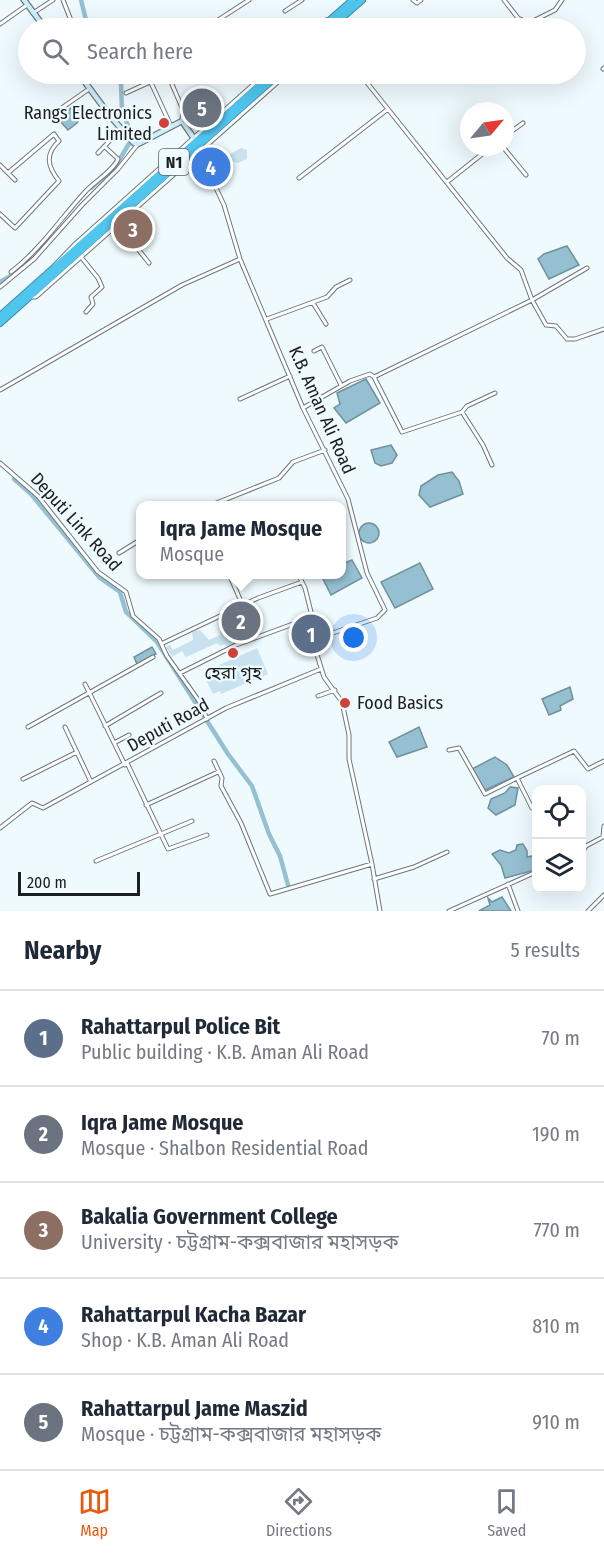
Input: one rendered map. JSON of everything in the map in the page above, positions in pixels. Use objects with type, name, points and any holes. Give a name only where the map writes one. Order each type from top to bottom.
[{"type":"highway","points":[[340,18],[353,0]]},
{"type":"highway","points":[[336,18],[362,0]]},
{"type":"highway","name":"N1","points":[[0,316],[28,297],[55,267],[261,84]]},
{"type":"highway","name":"N1","points":[[0,323],[268,84]]},
{"type":"street","points":[[24,0],[37,18]]},
{"type":"street","points":[[33,13],[54,0]]},
{"type":"street","points":[[63,0],[70,18]]},
{"type":"street","points":[[221,18],[249,0]]},
{"type":"street","points":[[285,11],[302,0]]},
{"type":"street","points":[[413,0],[417,3],[421,0]]},
{"type":"street","points":[[504,0],[518,18]]},
{"type":"street","points":[[539,18],[555,10],[562,0]]},
{"type":"street","points":[[0,24],[27,5]]},
{"type":"street","points":[[328,18],[334,13],[346,11]]},
{"type":"street","points":[[88,84],[121,129],[134,142]]},
{"type":"street","points":[[126,93],[146,84]]},
{"type":"street","points":[[151,84],[171,126]]},
{"type":"street","points":[[172,84],[183,110],[182,121],[194,138]]},
{"type":"street","points":[[55,267],[57,260],[254,84]]},
{"type":"street","points":[[28,297],[36,297],[275,84]]},
{"type":"street","points":[[368,84],[507,258],[522,270],[532,300],[546,326],[556,326],[567,339],[581,338],[604,328]]},
{"type":"street","points":[[56,112],[91,88]]},
{"type":"street","points":[[299,178],[388,109]]},
{"type":"street","points":[[0,286],[34,259],[82,204],[118,169],[134,142],[182,121]]},
{"type":"street","points":[[514,130],[523,123]]},
{"type":"street","points":[[98,153],[121,129]]},
{"type":"street","points":[[0,214],[15,228],[59,181],[52,173],[48,156],[50,150],[59,141],[54,134],[9,172]]},
{"type":"street","points":[[11,272],[85,192],[114,166],[118,159],[105,147]]},
{"type":"street","name":"K.B. Aman Ali Road","points":[[198,151],[224,205],[240,259],[303,408],[348,499],[367,573],[385,610],[377,618],[315,639]]},
{"type":"street","points":[[447,182],[480,156]]},
{"type":"street","points":[[510,156],[526,175]]},
{"type":"street","points":[[0,165],[15,180]]},
{"type":"street","points":[[118,224],[149,263]]},
{"type":"street","points":[[81,257],[102,285],[101,290],[91,297],[93,304],[86,312]]},
{"type":"street","points":[[0,390],[182,285],[240,259]]},
{"type":"street","points":[[374,377],[532,300],[587,268]]},
{"type":"street","points":[[267,319],[313,303],[332,294],[336,287],[350,280]]},
{"type":"street","points":[[313,303],[326,324]]},
{"type":"street","points":[[314,351],[322,347],[342,386]]},
{"type":"street","points":[[303,408],[342,386],[370,374],[374,377],[402,432],[462,412],[467,406],[495,393]]},
{"type":"street","points":[[240,399],[290,376]]},
{"type":"street","points":[[462,412],[483,445],[492,465]]},
{"type":"street","points":[[222,501],[279,478],[293,462],[325,450]]},
{"type":"street","name":"Deputi Link Road","points":[[0,463],[38,496],[98,572],[126,592],[133,616],[159,639],[207,719]]},
{"type":"street","points":[[119,553],[136,543]]},
{"type":"street","points":[[231,579],[243,606]]},
{"type":"street","points":[[300,579],[318,636],[315,639],[314,649],[321,669],[335,690],[346,719],[349,759],[380,911]]},
{"type":"street","points":[[163,643],[302,582]]},
{"type":"street","points":[[180,673],[201,661],[312,617]]},
{"type":"street","points":[[28,727],[153,657]]},
{"type":"street","name":"Deputi Road","points":[[0,828],[32,803],[43,808],[226,708],[321,669]]},
{"type":"street","points":[[86,684],[168,849],[207,835]]},
{"type":"street","points":[[318,696],[335,690]]},
{"type":"street","points":[[105,726],[161,693]]},
{"type":"street","points":[[65,727],[91,782]]},
{"type":"street","points":[[114,743],[129,735]]},
{"type":"street","points":[[449,750],[459,748],[485,794],[574,751],[588,769],[604,761]]},
{"type":"street","points":[[23,779],[77,752]]},
{"type":"street","points":[[214,761],[222,778],[221,786],[241,823],[270,894],[314,879],[372,864]]},
{"type":"street","points":[[146,805],[219,771]]},
{"type":"street","points":[[517,778],[532,808]]},
{"type":"street","points":[[96,861],[192,821]]},
{"type":"street","points":[[586,846],[603,837],[604,826]]},
{"type":"street","points":[[374,879],[414,867],[447,852]]},
{"type":"street","points":[[449,911],[532,874]]},
{"type":"street","points":[[508,884],[518,911]]},
{"type":"street","points":[[588,911],[604,895]]},
{"type":"shaded area","points":[[73,106],[84,111],[77,123],[68,130],[59,120]]},
{"type":"shaded area","points":[[241,148],[247,150],[247,159],[238,163],[230,161],[230,154]]},
{"type":"shaded area","points":[[567,246],[579,265],[549,279],[538,259],[544,254]]},
{"type":"shaded area","points":[[366,379],[380,403],[346,423],[334,408],[340,404],[337,393]]},
{"type":"shaded area","points":[[391,445],[397,455],[392,463],[381,466],[375,463],[371,450]]},
{"type":"shaded area","points":[[452,472],[459,481],[463,494],[430,507],[419,495],[421,486],[438,475]]},
{"type":"shaded area","points":[[369,523],[376,526],[379,533],[376,540],[369,543],[362,540],[359,533],[362,526]]},
{"type":"shaded area","points":[[352,560],[362,578],[331,595],[323,579],[346,579],[346,562]]},
{"type":"shaded area","points":[[420,563],[433,589],[395,608],[381,582]]},
{"type":"shaded area","points":[[225,627],[227,634],[244,628],[238,634],[240,642],[228,648],[225,644],[220,646],[217,643],[186,657],[182,651],[172,657],[166,647],[170,645],[173,650],[193,640],[192,632],[200,630],[209,640],[220,635],[220,629]]},
{"type":"shaded area","points":[[152,647],[156,654],[137,664],[134,657]]},
{"type":"shaded area","points":[[257,648],[268,674],[221,694],[220,691],[213,694],[206,680],[211,675],[208,670]]},
{"type":"shaded area","points":[[570,687],[573,699],[560,706],[561,710],[549,715],[542,699]]},
{"type":"shaded area","points":[[419,727],[427,747],[397,757],[389,742]]},
{"type":"shaded area","points":[[495,757],[507,765],[514,777],[485,790],[472,769]]},
{"type":"shaded area","points":[[510,787],[518,788],[515,805],[496,815],[488,808],[491,799],[505,793]]},
{"type":"shaded area","points":[[523,844],[527,857],[532,856],[532,871],[505,878],[501,865],[492,854],[500,850],[509,853],[516,850],[517,845]]},
{"type":"shaded area","points":[[502,897],[511,911],[479,911],[490,905],[488,898],[492,902]]},
{"type":"waterway","points":[[81,0],[86,18]]},
{"type":"waterway","points":[[91,188],[115,167],[133,137],[122,112],[121,84]]},
{"type":"waterway","points":[[0,282],[14,274],[30,257]]},
{"type":"waterway","points":[[14,479],[31,494],[100,578],[120,592],[126,612],[157,642],[228,754],[252,786],[269,834],[280,856],[288,885]]},
{"type":"place","name":"Rahattarpul Jame Maszid","points":[[202,108]]},
{"type":"place","name":"Rangs Electronics Limited","points":[[164,123]]},
{"type":"place","name":"Rahattarpul Kacha Bazar","points":[[211,167]]},
{"type":"place","name":"Bakalia Government College","points":[[133,229]]},
{"type":"place","name":"Iqra Jame Mosque","points":[[241,621]]},
{"type":"place","name":"Rahattarpul Police Bit","points":[[311,634]]},
{"type":"place","name":"হেরা গৃহ","points":[[233,653]]},
{"type":"place","name":"Food Basics","points":[[345,703]]}]
